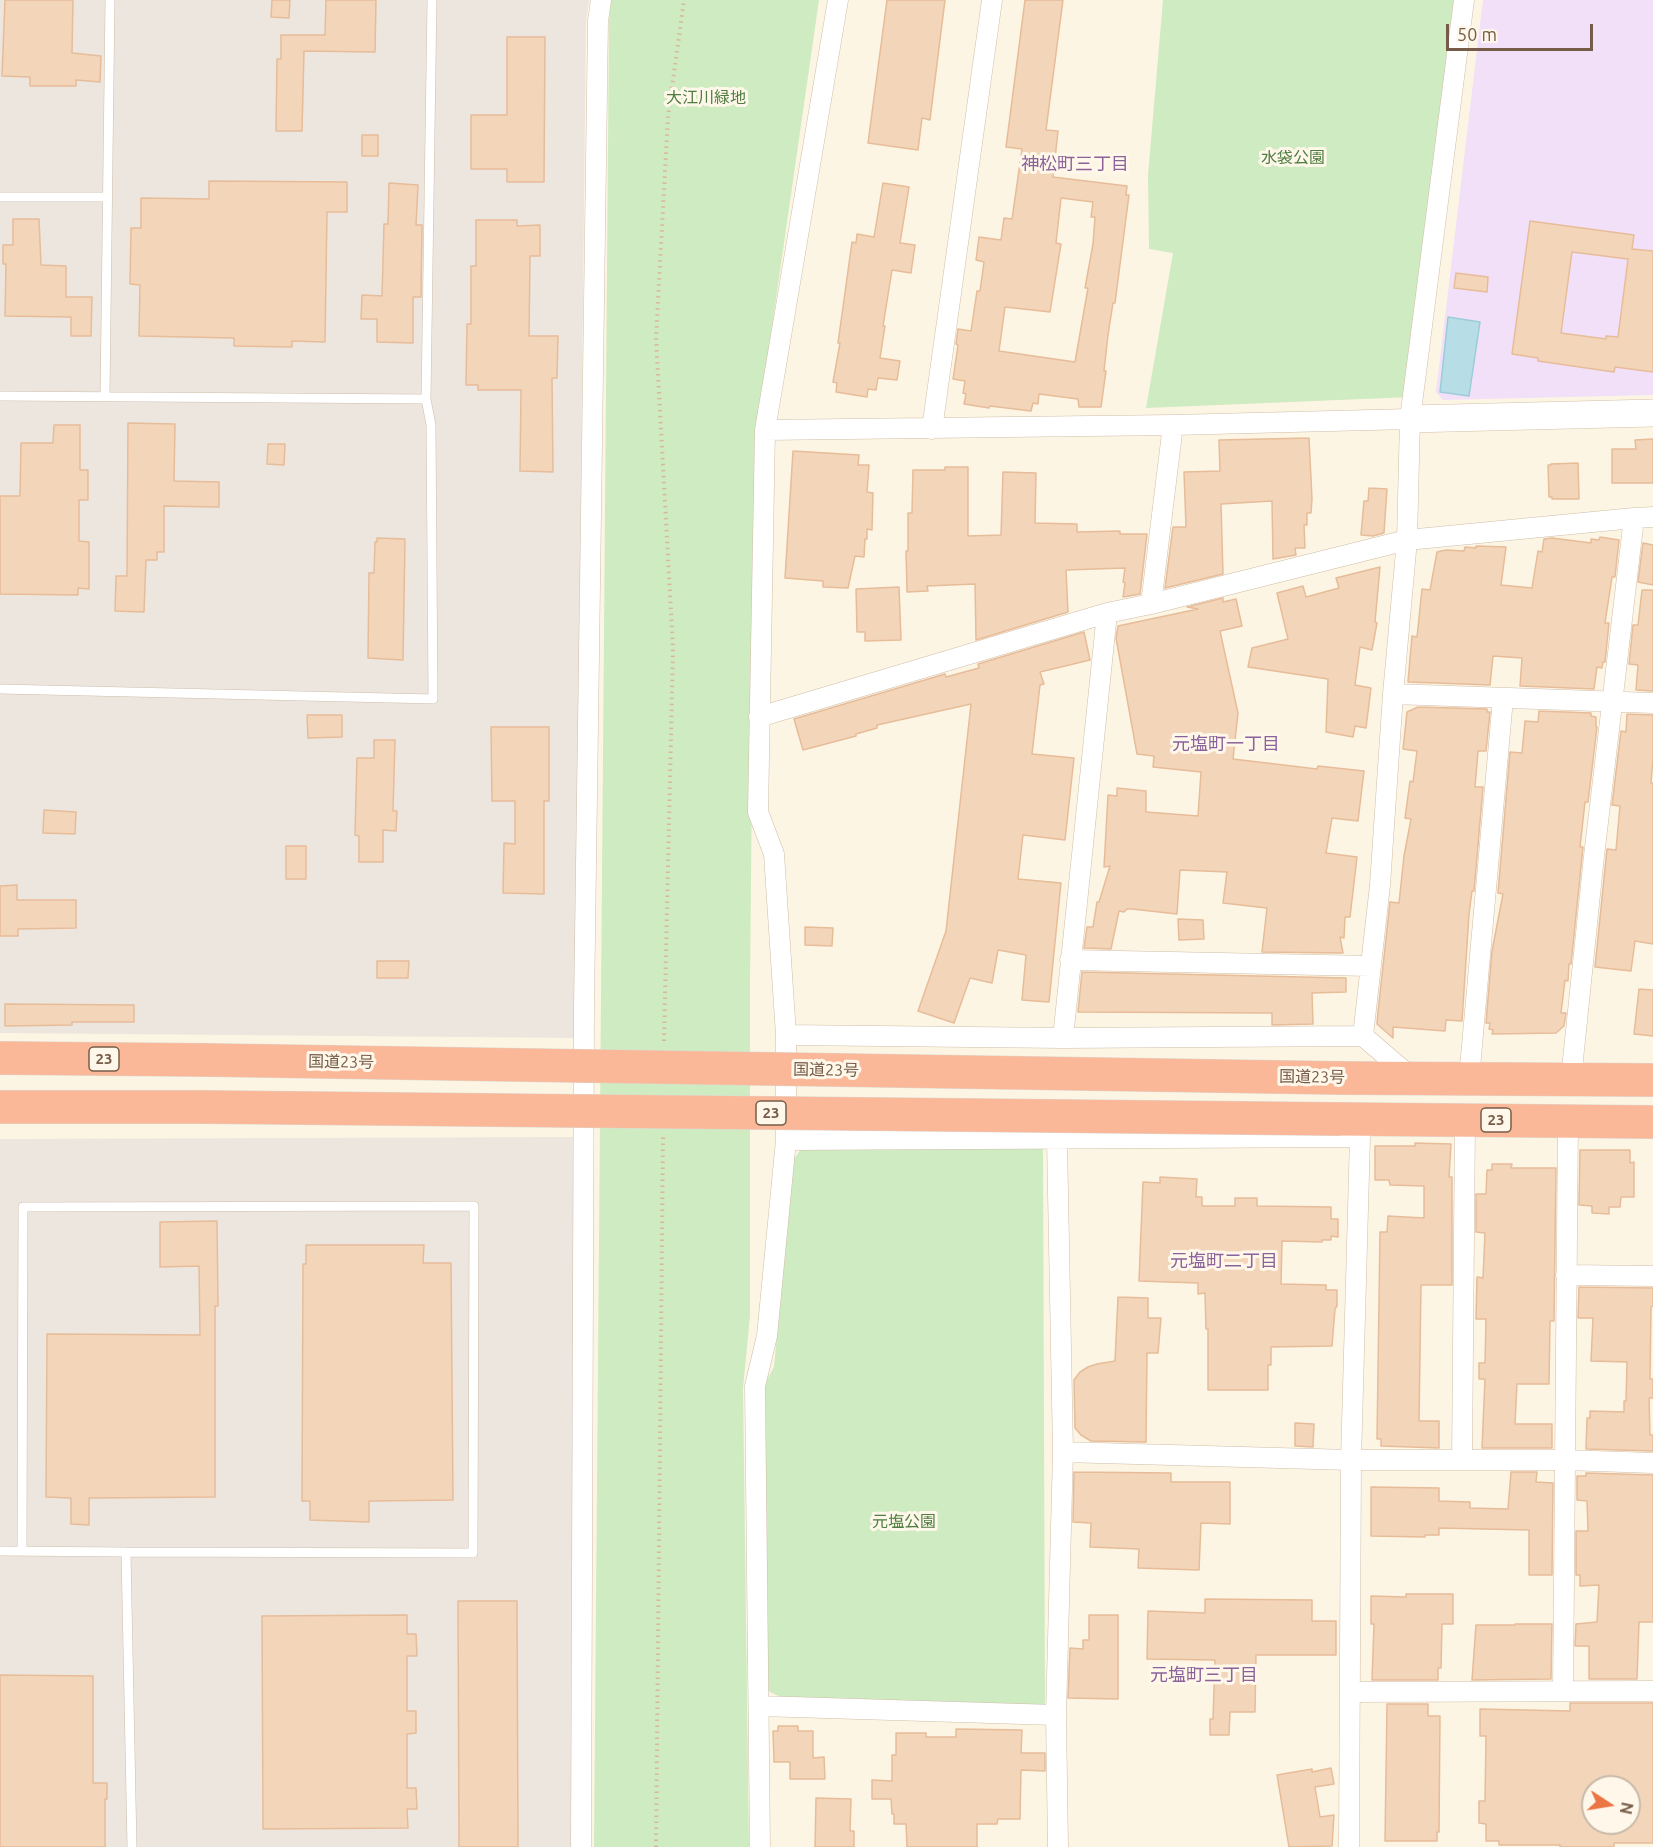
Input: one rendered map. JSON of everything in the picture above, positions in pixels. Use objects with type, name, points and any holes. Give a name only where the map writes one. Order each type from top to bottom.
[{"type":"highway","name":"国道23号","points":[[0,1058],[1341,1078],[1653,1080]]},
{"type":"highway","name":"23","points":[[0,1107],[203,1107],[1354,1125],[1465,1120],[1653,1122]]},
{"type":"street","points":[[581,1847],[584,1006],[600,0]]},
{"type":"street","points":[[760,1847],[754,1386],[767,1336],[786,1140],[786,1035],[774,854],[758,812],[765,430],[838,0]]},
{"type":"street","points":[[932,429],[992,0]]},
{"type":"street","points":[[1363,1036],[1380,885],[1393,694],[1407,540],[1410,419],[1464,0]]},
{"type":"street","points":[[765,430],[1173,425],[1653,413]]},
{"type":"street","points":[[1151,604],[1173,425]]},
{"type":"street","points":[[759,717],[1107,613],[1407,540],[1643,517],[1612,701],[1571,1079]]},
{"type":"street","points":[[1063,1038],[1107,613]]},
{"type":"street","points":[[1393,694],[1653,703]]},
{"type":"street","points":[[1469,1078],[1503,698]]},
{"type":"street","points":[[1070,960],[1371,966]]},
{"type":"street","points":[[786,1035],[1063,1038],[1363,1036],[1412,1078]]},
{"type":"street","points":[[1462,1460],[1465,1120]]},
{"type":"street","points":[[1563,1691],[1568,1121]]},
{"type":"street","points":[[786,1140],[1057,1140],[1354,1125],[1349,1847]]},
{"type":"street","points":[[1057,1140],[1063,1452],[1056,1715],[1058,1847]]},
{"type":"street","points":[[1566,1275],[1653,1276]]},
{"type":"street","points":[[1063,1452],[1351,1460],[1565,1460],[1653,1463]]},
{"type":"street","points":[[1350,1692],[1653,1691]]},
{"type":"street","points":[[759,1706],[1056,1715]]},
{"type":"lane","points":[[105,396],[110,0]]},
{"type":"lane","points":[[0,689],[433,699],[431,425],[426,399],[432,0]]},
{"type":"lane","points":[[0,197],[107,197]]},
{"type":"lane","points":[[0,396],[426,399]]},
{"type":"lane","points":[[0,1551],[472,1553],[474,1206],[23,1207],[22,1551]]},
{"type":"lane","points":[[126,1552],[132,1847]]},
{"type":"path","points":[[664,1044],[673,648],[656,338],[668,117],[684,0]]},
{"type":"path","points":[[656,1847],[663,1128]]},
{"type":"shaded area","points":[[0,0],[589,0],[586,22],[575,1038],[0,1033]]},
{"type":"shaded area","points":[[1483,0],[1653,0],[1653,395],[1443,400],[1436,392]]},
{"type":"shaded area","points":[[575,1137],[572,1847],[0,1847],[0,1139]]},
{"type":"green space","name":"大江川緑地","points":[[611,0],[819,0],[755,458],[750,986],[750,1316],[743,1388],[749,1847],[594,1847]]},
{"type":"green space","name":"水袋公園","points":[[1163,0],[1454,0],[1411,397],[1146,408],[1173,253],[1149,249],[1148,175]]},
{"type":"green space","name":"元塩公園","points":[[801,1149],[1043,1149],[1045,1703],[1037,1709],[787,1700],[768,1691],[763,1660],[764,1385],[774,1367],[793,1160]]},
{"type":"water","points":[[1448,317],[1480,322],[1469,396],[1440,392]]},
{"type":"building","points":[[5,0],[73,0],[72,53],[101,56],[100,82],[76,80],[76,86],[30,86],[30,77],[2,76]]},
{"type":"building","points":[[272,0],[290,0],[289,18],[271,17]]},
{"type":"building","points":[[326,0],[376,0],[375,52],[304,51],[302,131],[276,131],[277,59],[281,59],[281,35],[325,35]]},
{"type":"building","points":[[887,0],[945,0],[930,120],[922,118],[918,150],[868,143]]},
{"type":"building","points":[[1025,0],[1063,0],[1046,130],[1058,131],[1053,177],[1127,186],[1126,195],[1129,195],[1115,303],[1113,303],[1108,335],[1101,407],[1079,407],[1078,399],[1039,394],[1038,404],[1033,403],[1031,411],[964,404],[965,381],[953,379],[958,329],[971,331],[977,291],[980,291],[984,262],[976,260],[979,237],[1001,240],[1004,218],[1012,219],[1022,149],[1006,147]],"holes":[[[1061,198],[1093,202],[1091,217],[1095,217],[1093,244],[1075,362],[999,351],[1005,307],[1050,312],[1061,244],[1056,243]]]},
{"type":"building","points":[[507,37],[545,37],[544,182],[507,182],[507,169],[471,169],[471,115],[507,115]]},
{"type":"building","points":[[362,135],[378,135],[378,156],[362,156]]},
{"type":"building","points":[[209,181],[347,182],[347,212],[327,212],[325,342],[292,341],[292,347],[234,346],[234,338],[139,336],[140,285],[130,284],[131,228],[141,228],[141,198],[209,199]]},
{"type":"building","points":[[389,183],[418,185],[416,225],[422,225],[421,297],[413,297],[413,343],[377,342],[377,319],[361,319],[362,295],[382,296],[384,224],[388,224]]},
{"type":"building","points":[[883,183],[909,187],[900,243],[915,245],[911,273],[892,270],[883,326],[885,326],[880,358],[900,361],[897,380],[878,378],[876,390],[868,389],[867,397],[836,392],[837,383],[833,382],[852,242],[856,243],[857,234],[874,237]]},
{"type":"building","points":[[13,219],[39,219],[41,265],[66,266],[66,297],[92,297],[91,336],[71,336],[71,317],[5,316],[6,264],[3,264],[3,245],[13,245]]},
{"type":"building","points":[[476,220],[517,220],[517,226],[540,225],[540,256],[530,256],[529,336],[558,336],[557,378],[552,378],[553,472],[520,471],[521,390],[478,390],[478,385],[466,385],[467,324],[471,324],[471,266],[476,266]]},
{"type":"building","points":[[1530,221],[1634,235],[1632,249],[1653,251],[1653,372],[1615,367],[1614,372],[1538,361],[1538,358],[1512,354]],"holes":[[[1572,252],[1628,259],[1618,337],[1606,336],[1606,339],[1561,333]]]},
{"type":"building","points":[[1456,273],[1488,277],[1487,292],[1454,288]]},
{"type":"building","points":[[128,423],[175,424],[174,481],[219,482],[219,507],[164,506],[164,552],[157,552],[157,560],[146,560],[144,612],[115,611],[116,576],[127,576]]},
{"type":"building","points":[[54,425],[80,425],[80,470],[88,470],[88,500],[79,500],[79,541],[89,542],[89,589],[78,588],[78,595],[0,594],[0,496],[20,496],[21,443],[53,443]]},
{"type":"building","points":[[1309,438],[1312,499],[1311,513],[1307,513],[1307,525],[1304,525],[1305,548],[1295,548],[1296,555],[1273,559],[1272,501],[1221,504],[1223,574],[1165,588],[1173,527],[1186,527],[1184,472],[1220,471],[1219,440]]},
{"type":"building","points":[[1653,439],[1653,483],[1612,483],[1612,449],[1636,449],[1635,440]]},
{"type":"building","points":[[268,444],[285,444],[284,465],[267,464]]},
{"type":"building","points":[[793,451],[859,455],[858,465],[869,465],[867,492],[873,493],[872,530],[867,529],[864,557],[855,556],[848,588],[823,587],[823,581],[785,578]]},
{"type":"building","points":[[1578,463],[1579,499],[1549,497],[1548,465]]},
{"type":"building","points":[[945,467],[968,467],[968,536],[1001,535],[1003,472],[1036,473],[1035,523],[1077,524],[1077,532],[1120,531],[1120,534],[1147,534],[1140,594],[1123,597],[1125,568],[1066,570],[1068,612],[976,640],[975,584],[927,586],[928,591],[907,592],[906,551],[908,551],[908,513],[912,513],[913,470],[945,470]]},
{"type":"building","points":[[1369,488],[1387,489],[1384,533],[1373,536],[1361,535],[1364,501],[1368,501]]},
{"type":"building","points":[[1600,537],[1619,540],[1615,577],[1612,577],[1605,623],[1609,623],[1605,662],[1602,668],[1597,667],[1594,689],[1520,686],[1522,658],[1493,656],[1490,685],[1408,682],[1412,636],[1417,637],[1422,589],[1430,590],[1437,552],[1464,551],[1465,547],[1476,548],[1476,546],[1506,547],[1501,585],[1532,588],[1538,551],[1542,552],[1544,539],[1591,543],[1591,539],[1599,540]]},
{"type":"building","points":[[377,538],[405,539],[403,660],[368,658],[369,573],[374,573]]},
{"type":"building","points":[[1643,543],[1653,545],[1653,585],[1638,582]]},
{"type":"building","points":[[1380,567],[1375,622],[1377,623],[1372,650],[1360,647],[1355,685],[1371,688],[1366,728],[1355,726],[1353,737],[1326,732],[1328,679],[1248,667],[1252,648],[1288,639],[1277,593],[1303,586],[1306,597],[1339,588],[1336,578]]},
{"type":"building","points":[[899,587],[901,640],[865,641],[865,632],[857,632],[856,589]]},
{"type":"building","points":[[1642,590],[1653,590],[1653,691],[1636,690],[1638,665],[1629,664],[1633,625],[1638,625]]},
{"type":"building","points":[[1223,598],[1223,602],[1236,599],[1242,626],[1220,631],[1238,713],[1233,759],[1317,769],[1318,766],[1364,771],[1358,821],[1332,818],[1326,853],[1357,857],[1350,917],[1345,917],[1344,938],[1340,937],[1343,953],[1262,952],[1267,908],[1223,903],[1227,872],[1180,870],[1177,914],[1132,909],[1119,911],[1111,949],[1084,948],[1087,927],[1093,927],[1097,902],[1099,902],[1110,866],[1104,867],[1108,795],[1117,796],[1117,788],[1146,791],[1146,812],[1198,816],[1201,772],[1153,767],[1154,756],[1137,754],[1116,638],[1118,626],[1198,609],[1187,607]]},
{"type":"building","points":[[1084,632],[1090,660],[1040,672],[1044,684],[1040,685],[1032,754],[1074,758],[1065,840],[1023,835],[1018,879],[1061,883],[1049,1002],[1022,1000],[1026,955],[998,950],[992,983],[970,978],[954,1023],[918,1011],[946,931],[971,704],[877,725],[877,728],[856,734],[856,736],[803,750],[794,719],[945,674],[946,677],[979,668],[978,664]]},
{"type":"building","points":[[1418,707],[1487,709],[1487,712],[1490,712],[1486,751],[1478,751],[1475,787],[1483,787],[1474,891],[1472,891],[1469,914],[1462,1021],[1446,1020],[1445,1031],[1393,1027],[1393,1038],[1377,1024],[1390,902],[1399,903],[1411,819],[1405,818],[1417,751],[1403,749],[1407,712]]},
{"type":"building","points":[[1539,711],[1591,713],[1591,716],[1596,717],[1597,727],[1580,847],[1583,847],[1571,964],[1569,964],[1568,981],[1565,980],[1561,1013],[1566,1013],[1564,1026],[1556,1033],[1492,1034],[1493,1030],[1489,1029],[1490,1023],[1486,1023],[1492,951],[1503,894],[1498,893],[1510,752],[1522,753],[1525,721],[1538,722]]},
{"type":"building","points":[[1627,714],[1653,715],[1651,783],[1653,783],[1653,944],[1635,941],[1631,971],[1595,967],[1607,849],[1616,850],[1620,806],[1612,805],[1621,731],[1626,732]]},
{"type":"building","points":[[307,715],[342,715],[342,737],[308,738]]},
{"type":"building","points":[[491,727],[549,727],[549,801],[544,801],[544,894],[503,893],[504,843],[515,844],[515,801],[492,801]]},
{"type":"building","points":[[374,740],[395,740],[393,811],[397,811],[396,831],[383,830],[383,862],[359,862],[359,836],[355,835],[357,758],[374,758]]},
{"type":"building","points":[[44,810],[76,812],[75,834],[43,833]]},
{"type":"building","points":[[286,846],[306,846],[306,879],[286,879]]},
{"type":"building","points":[[17,885],[17,900],[76,900],[76,928],[18,929],[18,936],[0,936],[0,886]]},
{"type":"building","points":[[1178,919],[1203,920],[1204,939],[1179,940]]},
{"type":"building","points":[[805,927],[833,928],[832,946],[805,945]]},
{"type":"building","points":[[377,961],[409,961],[408,978],[377,978]]},
{"type":"building","points":[[1082,972],[1346,978],[1346,992],[1312,993],[1313,1024],[1272,1025],[1272,1013],[1078,1012]]},
{"type":"building","points":[[1639,989],[1653,990],[1653,1036],[1634,1034]]},
{"type":"building","points":[[5,1004],[134,1005],[134,1022],[72,1022],[72,1025],[5,1026]]},
{"type":"building","points":[[1415,1143],[1451,1144],[1449,1177],[1452,1177],[1452,1285],[1421,1285],[1419,1421],[1439,1421],[1439,1448],[1381,1446],[1381,1439],[1377,1439],[1380,1232],[1387,1232],[1388,1216],[1424,1218],[1424,1186],[1390,1185],[1389,1180],[1375,1180],[1375,1146],[1415,1146]]},
{"type":"building","points":[[1580,1150],[1630,1150],[1630,1163],[1634,1162],[1634,1197],[1621,1197],[1620,1207],[1609,1207],[1609,1214],[1592,1213],[1592,1206],[1579,1205]]},
{"type":"building","points":[[1492,1164],[1512,1164],[1511,1168],[1556,1168],[1554,1321],[1550,1321],[1549,1384],[1517,1384],[1515,1424],[1552,1424],[1552,1448],[1482,1448],[1485,1379],[1479,1379],[1479,1363],[1485,1363],[1486,1319],[1476,1319],[1477,1277],[1483,1278],[1485,1233],[1476,1232],[1476,1194],[1486,1194],[1487,1170],[1492,1170]]},
{"type":"building","points":[[1160,1177],[1197,1179],[1196,1197],[1202,1197],[1202,1206],[1235,1206],[1235,1198],[1257,1198],[1257,1206],[1331,1207],[1331,1219],[1338,1219],[1338,1237],[1331,1236],[1331,1240],[1322,1240],[1322,1242],[1282,1241],[1281,1284],[1326,1285],[1326,1290],[1337,1290],[1332,1346],[1271,1347],[1268,1390],[1208,1390],[1208,1329],[1206,1329],[1205,1293],[1198,1294],[1198,1283],[1139,1281],[1143,1182],[1160,1183]]},
{"type":"building","points":[[217,1221],[215,1497],[89,1498],[89,1525],[71,1524],[71,1498],[46,1497],[47,1334],[200,1335],[199,1266],[160,1267],[160,1222]]},
{"type":"building","points":[[306,1245],[424,1245],[423,1263],[451,1263],[453,1500],[369,1501],[369,1522],[310,1520],[310,1501],[302,1501],[303,1264],[306,1264]]},
{"type":"building","points":[[1579,1287],[1653,1288],[1650,1379],[1653,1379],[1653,1398],[1649,1398],[1653,1451],[1586,1449],[1587,1418],[1590,1418],[1590,1411],[1624,1412],[1627,1362],[1591,1361],[1593,1318],[1578,1318]]},
{"type":"building","points":[[1118,1297],[1148,1298],[1148,1318],[1161,1318],[1158,1353],[1147,1353],[1146,1442],[1091,1441],[1075,1428],[1074,1380],[1088,1367],[1115,1361]]},
{"type":"building","points":[[1295,1423],[1314,1424],[1313,1447],[1295,1446]]},
{"type":"building","points":[[1074,1472],[1171,1473],[1171,1482],[1230,1482],[1230,1524],[1201,1523],[1199,1570],[1138,1568],[1139,1549],[1090,1547],[1091,1523],[1073,1522]]},
{"type":"building","points":[[1511,1472],[1537,1472],[1536,1482],[1553,1483],[1552,1575],[1529,1575],[1529,1530],[1439,1528],[1439,1535],[1425,1535],[1425,1537],[1371,1536],[1371,1487],[1439,1488],[1439,1501],[1470,1502],[1470,1508],[1508,1509]]},
{"type":"building","points":[[1586,1473],[1653,1475],[1653,1622],[1639,1622],[1637,1679],[1589,1679],[1589,1646],[1575,1646],[1576,1624],[1597,1622],[1599,1585],[1580,1586],[1580,1575],[1576,1575],[1576,1531],[1588,1531],[1587,1501],[1577,1500],[1577,1476],[1586,1476]]},
{"type":"building","points":[[1406,1594],[1453,1594],[1453,1624],[1442,1624],[1441,1668],[1438,1668],[1438,1680],[1372,1680],[1374,1624],[1371,1624],[1371,1596],[1406,1597]]},
{"type":"building","points":[[1205,1599],[1312,1600],[1312,1621],[1336,1621],[1336,1655],[1256,1655],[1255,1712],[1230,1712],[1229,1735],[1210,1735],[1210,1719],[1213,1719],[1215,1660],[1147,1659],[1148,1611],[1205,1613]]},
{"type":"building","points":[[458,1601],[517,1601],[518,1847],[459,1847]]},
{"type":"building","points":[[407,1615],[407,1634],[416,1634],[417,1656],[407,1656],[407,1711],[416,1711],[416,1733],[407,1734],[407,1788],[416,1788],[417,1809],[407,1809],[408,1828],[263,1829],[262,1616]]},
{"type":"building","points":[[1089,1615],[1118,1615],[1118,1699],[1068,1698],[1070,1648],[1083,1649],[1083,1640],[1089,1640]]},
{"type":"building","points":[[1552,1624],[1551,1679],[1472,1680],[1476,1625]]},
{"type":"building","points":[[0,1675],[93,1676],[93,1783],[107,1783],[105,1847],[0,1847]]},
{"type":"building","points":[[1570,1703],[1653,1703],[1653,1843],[1614,1843],[1614,1847],[1560,1847],[1560,1845],[1499,1845],[1499,1841],[1486,1841],[1486,1824],[1479,1823],[1479,1801],[1485,1801],[1486,1736],[1480,1736],[1480,1709],[1570,1711]]},
{"type":"building","points":[[1387,1704],[1428,1704],[1428,1716],[1440,1716],[1437,1841],[1385,1841]]},
{"type":"building","points":[[778,1726],[798,1726],[798,1731],[813,1731],[813,1758],[824,1757],[825,1779],[790,1779],[790,1762],[774,1762],[773,1731],[778,1731]]},
{"type":"building","points":[[956,1729],[1022,1730],[1021,1753],[1045,1753],[1045,1771],[1021,1770],[1020,1819],[998,1819],[997,1824],[977,1824],[977,1847],[907,1847],[906,1824],[894,1824],[891,1799],[872,1799],[872,1780],[892,1781],[892,1755],[896,1755],[896,1733],[926,1733],[926,1737],[956,1737]]},
{"type":"building","points":[[1331,1768],[1334,1784],[1315,1787],[1320,1817],[1334,1815],[1332,1846],[1289,1847],[1277,1775]]},
{"type":"building","points":[[816,1798],[851,1799],[850,1831],[854,1831],[854,1847],[815,1847]]},
{"type":"district","name":"神松町三丁目","points":[[1075,164]]},
{"type":"district","name":"元塩町一丁目","points":[[1226,744]]},
{"type":"district","name":"元塩町二丁目","points":[[1224,1261]]},
{"type":"district","name":"元塩町三丁目","points":[[1204,1675]]}]
